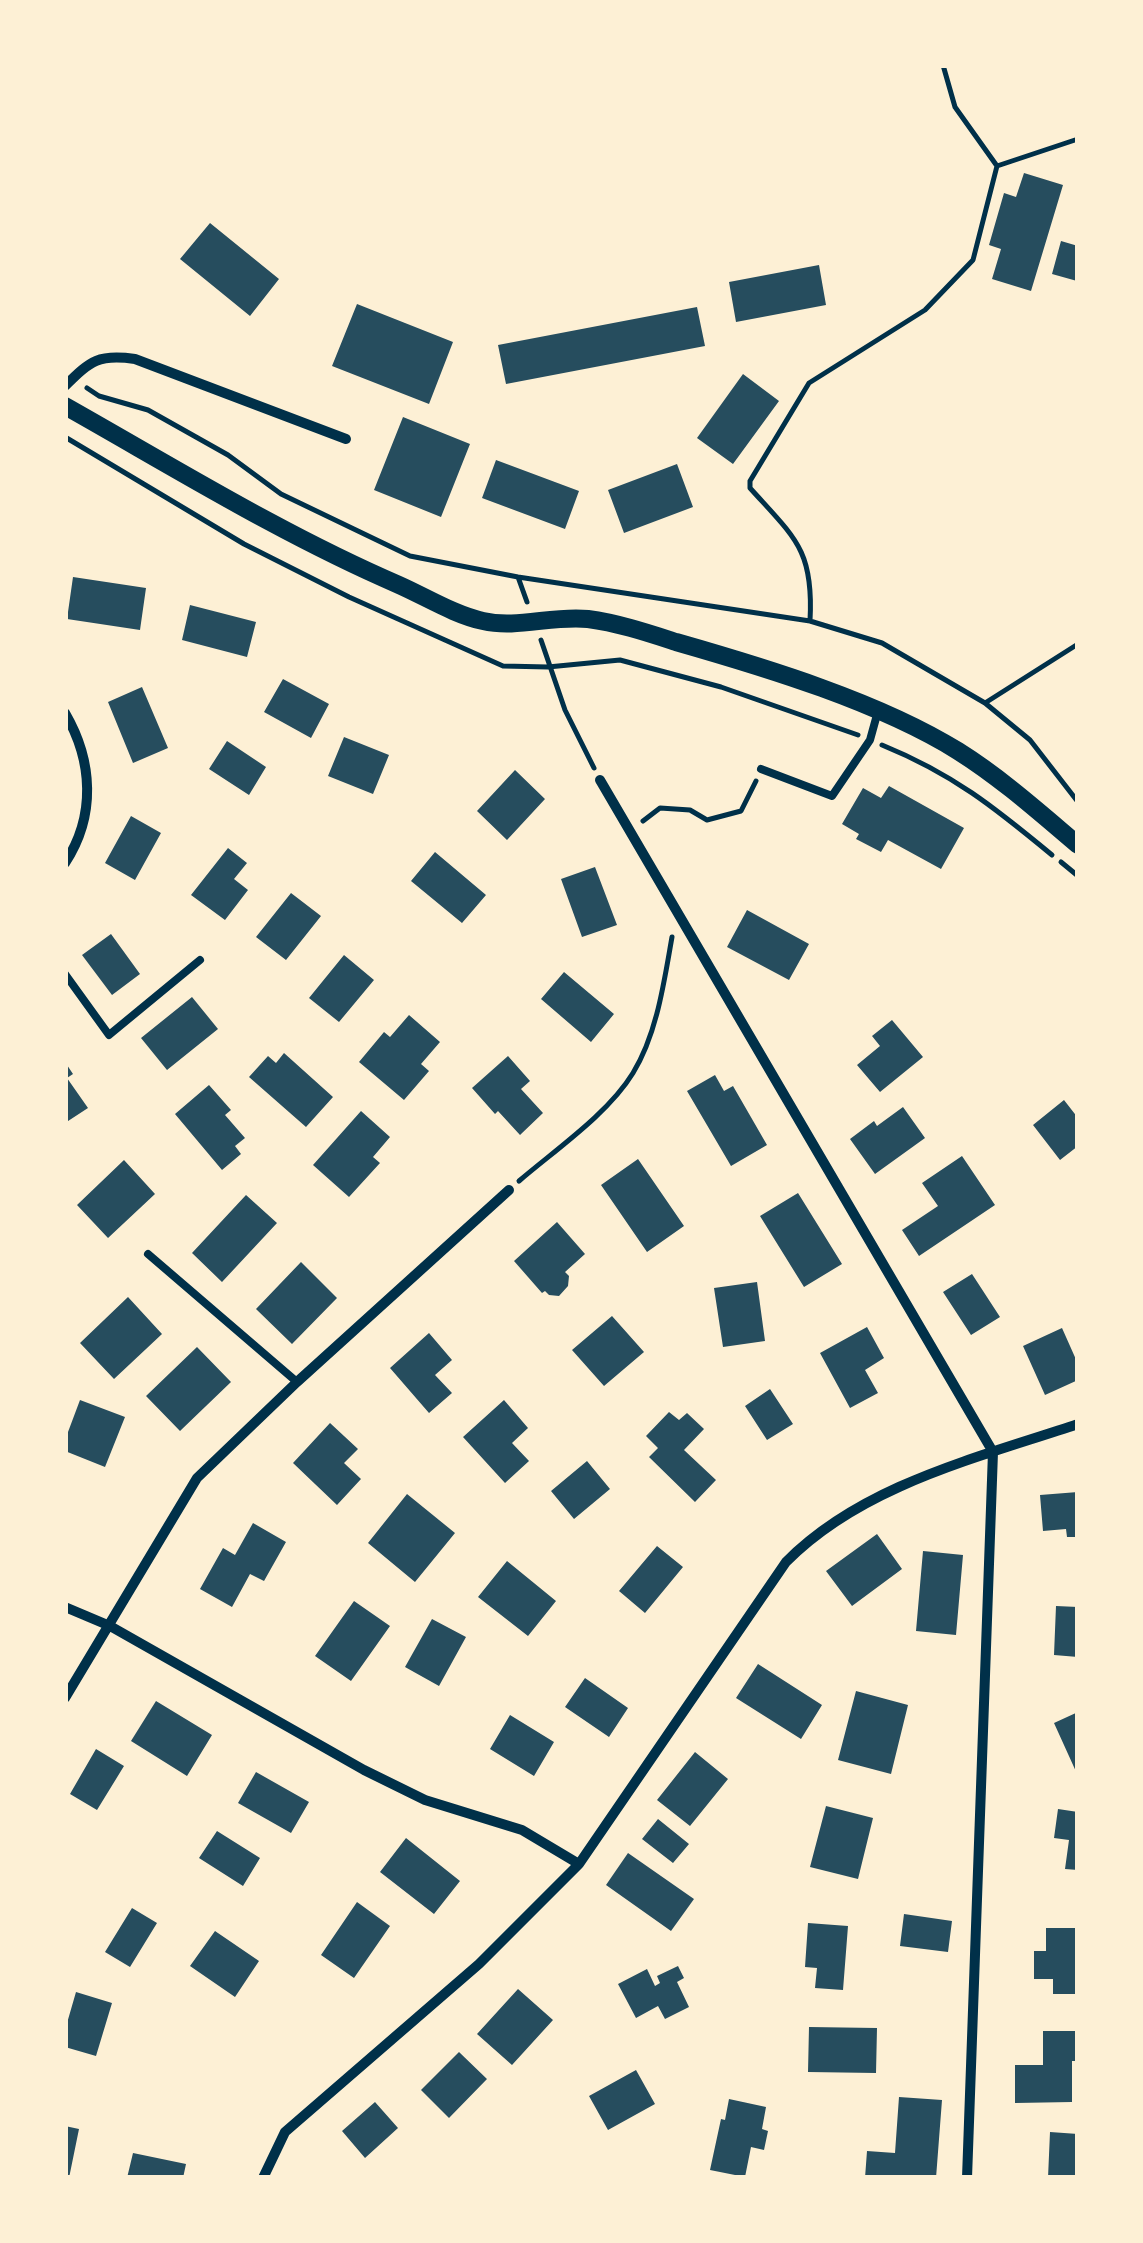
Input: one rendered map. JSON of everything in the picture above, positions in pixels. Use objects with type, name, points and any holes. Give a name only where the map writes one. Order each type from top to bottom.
[{"type":"street","points":[[69,382],[84,368],[108,356],[135,359],[346,438]]},
{"type":"street","points":[[65,406],[275,525],[367,571],[482,621],[512,624],[588,619],[622,626],[719,654],[878,711],[957,750],[1011,788],[1078,844]]},
{"type":"street","points":[[65,713],[84,750],[87,804],[82,832],[65,863]]},
{"type":"street","points":[[600,780],[993,1452],[967,2178]]},
{"type":"street","points":[[65,1698],[197,1478],[509,1190]]},
{"type":"street","points":[[262,2178],[285,2132],[479,1964],[579,1864],[786,1562],[812,1536],[839,1517],[895,1489],[1078,1424]]},
{"type":"street","points":[[65,1607],[110,1626],[364,1770],[425,1800],[522,1830],[579,1864]]},
{"type":"lane","points":[[761,769],[832,796],[870,740],[878,711]]},
{"type":"lane","points":[[65,974],[109,1035],[200,960]]},
{"type":"lane","points":[[148,1254],[298,1382]]},
{"type":"path","points":[[810,621],[812,588],[802,550],[750,488],[750,481],[809,383],[925,310],[973,260],[996,166],[956,107],[943,65]]},
{"type":"path","points":[[996,166],[1078,140]]},
{"type":"path","points":[[69,382],[99,396],[148,410],[228,455],[281,494],[410,556],[518,577],[810,621],[882,644],[985,703],[1030,740],[1078,802]]},
{"type":"path","points":[[65,437],[244,544],[349,597],[503,666],[620,660],[721,688],[921,761],[975,792],[1078,876]]},
{"type":"path","points":[[518,577],[564,710],[600,780]]},
{"type":"path","points":[[985,703],[1078,644]]},
{"type":"path","points":[[629,832],[660,808],[690,810],[707,820],[741,811],[761,769]]},
{"type":"path","points":[[509,1190],[598,1113],[633,1073],[663,987],[676,912]]},
{"type":"building","points":[[1024,173],[1063,185],[1031,291],[992,279],[1001,249],[989,245],[1004,193],[1016,197]]},
{"type":"building","points":[[210,223],[279,279],[250,316],[180,259]]},
{"type":"building","points":[[1061,241],[1078,246],[1077,281],[1052,274]]},
{"type":"building","points":[[819,265],[826,305],[736,322],[729,282]]},
{"type":"building","points":[[357,304],[453,342],[429,404],[332,366]]},
{"type":"building","points":[[697,307],[705,346],[506,384],[498,345]]},
{"type":"building","points":[[743,374],[779,401],[733,464],[697,438]]},
{"type":"building","points":[[403,417],[470,444],[441,517],[374,490]]},
{"type":"building","points":[[496,460],[579,491],[565,529],[482,498]]},
{"type":"building","points":[[677,464],[693,507],[624,533],[608,490]]},
{"type":"building","points":[[73,577],[146,588],[140,630],[67,619]]},
{"type":"building","points":[[190,605],[256,622],[247,657],[182,640]]},
{"type":"building","points":[[283,679],[329,704],[311,738],[264,712]]},
{"type":"building","points":[[142,687],[168,748],[133,763],[108,702]]},
{"type":"building","points":[[344,737],[389,755],[373,794],[328,776]]},
{"type":"building","points":[[227,741],[266,767],[249,795],[209,769]]},
{"type":"building","points":[[515,770],[545,799],[507,840],[477,811]]},
{"type":"building","points":[[889,786],[964,828],[941,869],[888,840],[881,852],[856,839],[859,834],[842,824],[863,788],[881,798]]},
{"type":"building","points":[[131,816],[161,833],[135,880],[105,863]]},
{"type":"building","points":[[228,848],[247,863],[234,879],[248,890],[225,920],[191,895]]},
{"type":"building","points":[[435,852],[486,895],[462,923],[411,881]]},
{"type":"building","points":[[595,867],[617,925],[582,937],[561,879]]},
{"type":"building","points":[[291,893],[321,916],[286,960],[256,937]]},
{"type":"building","points":[[747,910],[809,944],[789,980],[727,947]]},
{"type":"building","points":[[111,934],[140,974],[112,995],[82,955]]},
{"type":"building","points":[[344,955],[374,980],[339,1022],[309,998]]},
{"type":"building","points":[[564,972],[614,1014],[591,1042],[541,999]]},
{"type":"building","points":[[192,997],[218,1029],[167,1070],[141,1038]]},
{"type":"building","points":[[409,1015],[440,1042],[421,1064],[429,1071],[404,1100],[359,1062],[384,1032],[390,1037]]},
{"type":"building","points":[[892,1020],[923,1057],[880,1092],[857,1065],[880,1046],[872,1036]]},
{"type":"building","points":[[284,1053],[333,1097],[306,1127],[249,1077],[268,1056],[276,1063]]},
{"type":"building","points":[[508,1056],[530,1081],[521,1089],[543,1113],[520,1135],[472,1088]]},
{"type":"building","points":[[65,1062],[73,1074],[67,1078],[88,1108],[65,1123]]},
{"type":"building","points":[[715,1075],[724,1091],[733,1086],[767,1145],[731,1166],[687,1091]]},
{"type":"building","points":[[209,1085],[231,1110],[225,1115],[245,1138],[235,1146],[241,1154],[222,1170],[175,1114]]},
{"type":"building","points":[[1064,1100],[1078,1118],[1078,1146],[1060,1160],[1033,1125]]},
{"type":"building","points":[[903,1107],[925,1138],[875,1174],[850,1139],[874,1121],[877,1126]]},
{"type":"building","points":[[361,1111],[390,1137],[373,1157],[380,1163],[349,1197],[313,1165]]},
{"type":"building","points":[[962,1156],[995,1205],[919,1256],[902,1230],[938,1206],[922,1183]]},
{"type":"building","points":[[638,1159],[684,1226],[647,1252],[601,1185]]},
{"type":"building","points":[[124,1160],[155,1194],[108,1238],[77,1205]]},
{"type":"building","points":[[798,1193],[842,1264],[804,1287],[760,1216]]},
{"type":"building","points":[[246,1195],[277,1223],[222,1282],[192,1253]]},
{"type":"building","points":[[557,1222],[585,1254],[565,1272],[569,1276],[568,1286],[559,1296],[542,1293],[514,1261]]},
{"type":"building","points":[[301,1262],[337,1298],[292,1344],[256,1309]]},
{"type":"building","points":[[972,1274],[1000,1317],[971,1335],[943,1292]]},
{"type":"building","points":[[757,1282],[765,1341],[723,1347],[714,1288]]},
{"type":"building","points":[[128,1297],[162,1334],[114,1379],[80,1343]]},
{"type":"building","points":[[612,1316],[644,1352],[604,1386],[572,1350]]},
{"type":"building","points":[[867,1327],[884,1358],[865,1370],[878,1393],[850,1408],[820,1353]]},
{"type":"building","points":[[1062,1328],[1078,1364],[1078,1380],[1045,1395],[1023,1346]]},
{"type":"building","points":[[429,1333],[452,1360],[435,1375],[452,1393],[429,1413],[390,1368]]},
{"type":"building","points":[[197,1347],[231,1382],[180,1431],[146,1396]]},
{"type":"building","points":[[770,1389],[793,1424],[767,1440],[745,1406]]},
{"type":"building","points":[[80,1400],[125,1417],[105,1467],[65,1451],[65,1440]]},
{"type":"building","points":[[504,1400],[528,1428],[512,1443],[529,1461],[505,1483],[463,1437]]},
{"type":"building","points":[[669,1412],[679,1420],[687,1413],[704,1429],[684,1450],[716,1480],[695,1502],[649,1457],[658,1448],[646,1436]]},
{"type":"building","points":[[330,1423],[358,1449],[344,1463],[361,1479],[337,1505],[293,1463]]},
{"type":"building","points":[[587,1461],[610,1489],[574,1519],[551,1491]]},
{"type":"building","points":[[1078,1492],[1078,1537],[1067,1537],[1066,1529],[1043,1531],[1040,1495]]},
{"type":"building","points":[[407,1494],[455,1533],[415,1582],[368,1543]]},
{"type":"building","points":[[253,1523],[286,1542],[264,1581],[250,1574],[232,1607],[200,1589],[223,1548],[235,1555]]},
{"type":"building","points":[[877,1534],[902,1569],[852,1606],[826,1571]]},
{"type":"building","points":[[657,1546],[683,1567],[645,1613],[619,1591]]},
{"type":"building","points":[[923,1551],[963,1555],[956,1635],[916,1631]]},
{"type":"building","points":[[507,1561],[556,1601],[528,1636],[478,1597]]},
{"type":"building","points":[[354,1601],[390,1626],[351,1681],[315,1656]]},
{"type":"building","points":[[1056,1606],[1078,1607],[1078,1657],[1054,1655]]},
{"type":"building","points":[[432,1619],[466,1637],[439,1686],[405,1667]]},
{"type":"building","points":[[758,1664],[822,1705],[801,1739],[736,1698]]},
{"type":"building","points":[[585,1678],[628,1708],[609,1737],[565,1707]]},
{"type":"building","points":[[856,1691],[908,1705],[891,1774],[838,1760]]},
{"type":"building","points":[[156,1701],[212,1735],[187,1776],[131,1741]]},
{"type":"building","points":[[1078,1712],[1078,1776],[1054,1723]]},
{"type":"building","points":[[510,1715],[554,1742],[534,1776],[490,1749]]},
{"type":"building","points":[[96,1749],[124,1766],[97,1810],[70,1794]]},
{"type":"building","points":[[695,1752],[728,1779],[690,1826],[657,1800]]},
{"type":"building","points":[[256,1772],[309,1802],[291,1833],[238,1803]]},
{"type":"building","points":[[826,1806],[873,1818],[858,1879],[810,1867]]},
{"type":"building","points":[[1058,1809],[1078,1812],[1078,1870],[1065,1869],[1069,1840],[1054,1838]]},
{"type":"building","points":[[658,1819],[689,1844],[673,1863],[642,1839]]},
{"type":"building","points":[[217,1831],[260,1858],[243,1886],[199,1858]]},
{"type":"building","points":[[406,1838],[460,1881],[434,1914],[380,1872]]},
{"type":"building","points":[[628,1853],[694,1899],[671,1931],[606,1885]]},
{"type":"building","points":[[357,1902],[390,1926],[354,1978],[321,1955]]},
{"type":"building","points":[[132,1908],[157,1923],[130,1967],[105,1952]]},
{"type":"building","points":[[904,1914],[952,1921],[948,1952],[900,1946]]},
{"type":"building","points":[[808,1923],[848,1926],[843,1990],[815,1988],[817,1968],[805,1967]]},
{"type":"building","points":[[1046,1928],[1078,1928],[1078,1994],[1053,1994],[1053,1979],[1034,1979],[1034,1951],[1046,1951]]},
{"type":"building","points":[[215,1931],[259,1961],[235,1997],[190,1966]]},
{"type":"building","points":[[678,1966],[684,1978],[677,1982],[689,2007],[665,2019],[658,2006],[636,2018],[618,1984],[647,1969],[655,1986],[660,1983],[657,1976]]},
{"type":"building","points":[[518,1989],[553,2020],[512,2065],[477,2034]]},
{"type":"building","points":[[76,1992],[112,2003],[96,2056],[65,2047],[65,2030]]},
{"type":"building","points":[[809,2027],[877,2028],[876,2073],[808,2072]]},
{"type":"building","points":[[1043,2031],[1078,2031],[1078,2061],[1072,2061],[1072,2102],[1015,2103],[1015,2065],[1043,2065]]},
{"type":"building","points":[[459,2052],[487,2079],[449,2118],[421,2090]]},
{"type":"building","points":[[636,2070],[655,2104],[608,2130],[589,2096]]},
{"type":"building","points":[[899,2097],[942,2100],[936,2178],[865,2178],[867,2151],[895,2153]]},
{"type":"building","points":[[729,2099],[766,2107],[762,2129],[768,2131],[764,2150],[751,2147],[745,2177],[710,2170]]},
{"type":"building","points":[[375,2102],[398,2128],[365,2158],[342,2131]]},
{"type":"building","points":[[65,2126],[79,2129],[69,2178],[65,2178]]},
{"type":"building","points":[[1050,2132],[1078,2134],[1078,2178],[1048,2178]]},
{"type":"building","points":[[133,2153],[186,2164],[183,2178],[127,2178]]}]
